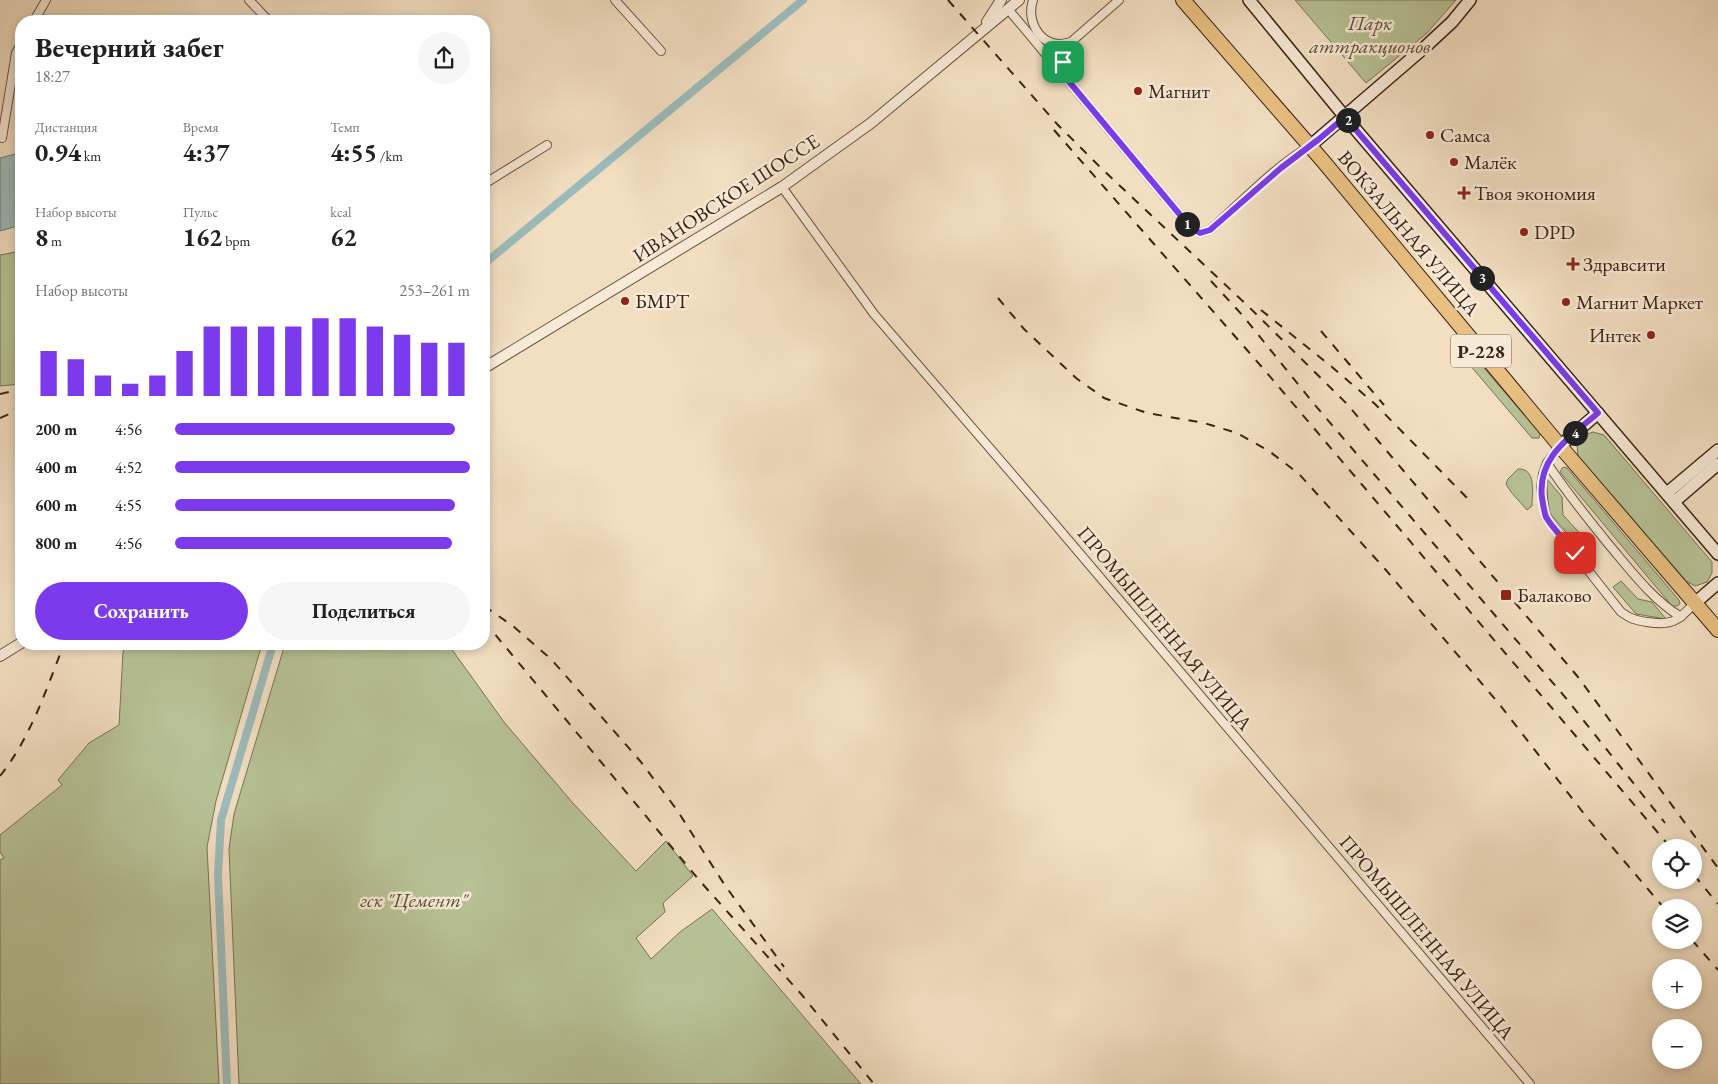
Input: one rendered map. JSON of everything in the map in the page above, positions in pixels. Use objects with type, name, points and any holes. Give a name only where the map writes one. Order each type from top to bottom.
[{"type":"highway","name":"ВОКЗАЛЬНАЯ УЛИЦА","points":[[1183,0],[1310,146],[1560,446],[1718,630]]},
{"type":"main road","points":[[1249,0],[1345,117],[1718,554]]},
{"type":"main road","points":[[1310,146],[1435,39],[1470,0]]},
{"type":"main road","points":[[1560,446],[1598,413]]},
{"type":"main road","points":[[1671,497],[1718,450]]},
{"type":"main road","points":[[1671,497],[1718,464]]},
{"type":"main road","points":[[1695,603],[1718,583]]},
{"type":"street","points":[[37,15],[46,0]]},
{"type":"street","points":[[249,0],[263,15]]},
{"type":"street","points":[[615,0],[661,51]]},
{"type":"street","points":[[982,31],[1001,0]]},
{"type":"street","name":"ИВАНОВСКОЕ ШОССЕ","points":[[490,364],[782,187],[871,123],[1019,0]]},
{"type":"street","points":[[1033,0],[1032,17],[1036,31],[1044,40],[1057,44],[1071,42]]},
{"type":"street","points":[[1061,72],[1066,52],[1071,42],[1119,0]]},
{"type":"street","points":[[1008,9],[1191,228],[1200,233],[1210,230],[1273,174],[1298,153],[1310,146]]},
{"type":"street","points":[[2,138],[15,59]]},
{"type":"street","points":[[490,180],[546,145]]},
{"type":"street","name":"ПРОМЫШЛЕННАЯ УЛИЦА","points":[[782,187],[874,314],[1530,1084]]},
{"type":"street","points":[[1560,446],[1547,463],[1542,474],[1541,488],[1546,516],[1622,612],[1631,619],[1662,624],[1681,617],[1695,603]]},
{"type":"street","points":[[1547,463],[1566,492],[1634,574],[1668,608],[1681,617]]},
{"type":"street","points":[[0,656],[15,647]]},
{"type":"green space","name":"Парк аттракционов","points":[[1295,0],[1456,0],[1427,33],[1366,83]]},
{"type":"green space","points":[[15,252],[15,385],[0,386],[0,255]]},
{"type":"green space","points":[[1458,344],[1464,345],[1540,433],[1539,438],[1532,438],[1457,350]]},
{"type":"green space","points":[[1593,432],[1604,435],[1712,562],[1712,573],[1707,582],[1695,586],[1686,581],[1578,456],[1577,445],[1582,436]]},
{"type":"green space","points":[[1563,467],[1567,468],[1679,600],[1680,604],[1672,606],[1560,472]]},
{"type":"green space","points":[[1518,469],[1524,470],[1531,477],[1533,489],[1532,506],[1527,510],[1506,484],[1508,479]]},
{"type":"green space","points":[[1547,479],[1562,497],[1563,515],[1586,540],[1578,546],[1548,511]]},
{"type":"green space","points":[[1621,581],[1638,599],[1652,602],[1666,619],[1636,614],[1613,587]]},
{"type":"green space","points":[[124,650],[260,650],[216,801],[207,847],[219,1084],[0,1084],[0,860],[4,858],[0,852],[0,835],[62,785],[58,780],[89,743],[119,725]]},
{"type":"green space","name":"гск \"Цемент\"","points":[[283,650],[452,650],[504,722],[572,802],[636,871],[666,841],[693,876],[663,903],[665,912],[636,938],[651,959],[680,932],[712,909],[861,1084],[239,1084],[229,849],[234,814]]},
{"type":"water","points":[[15,154],[15,227],[0,231],[0,158]]},
{"type":"waterway","points":[[490,259],[803,0]]},
{"type":"waterway","points":[[227,1084],[218,875],[221,820],[271,650]]},
{"type":"railway","points":[[948,0],[1057,124],[1102,169],[1249,307],[1347,404],[1578,677],[1718,868]]},
{"type":"railway","points":[[1054,130],[1261,366],[1663,839]]},
{"type":"railway","points":[[1211,281],[1244,317],[1314,404],[1565,697],[1665,823]]},
{"type":"railway","points":[[998,298],[1024,329],[1076,378],[1104,398],[1147,413],[1204,423],[1237,433],[1269,451],[1299,474],[1385,569],[1500,705],[1585,815],[1656,899]]},
{"type":"railway","points":[[1261,310],[1375,404],[1472,503]]},
{"type":"railway","points":[[1321,331],[1384,405]]},
{"type":"railway","points":[[0,394],[15,390]]},
{"type":"railway","points":[[0,418],[15,412]]},
{"type":"railway","points":[[490,610],[513,626],[552,660],[641,762],[677,810],[724,884],[784,967]]},
{"type":"railway","points":[[490,628],[699,880],[802,995],[874,1084]]},
{"type":"railway","points":[[0,776],[21,745],[29,729],[62,650]]},
{"type":"railway","points":[[1702,885],[1718,904]]},
{"type":"railway","points":[[1700,949],[1718,970]]},
{"type":"place","name":"Магнит","points":[[1138,91]]},
{"type":"place","name":"Самса","points":[[1430,135]]},
{"type":"place","name":"Малёк","points":[[1454,162]]},
{"type":"place","name":"Твоя экономия","points":[[1464,193]]},
{"type":"place","name":"DPD","points":[[1524,232]]},
{"type":"place","name":"Здравсити","points":[[1573,264]]},
{"type":"place","name":"БМРТ","points":[[625,301]]},
{"type":"place","name":"Магнит Маркет","points":[[1566,302]]},
{"type":"place","name":"Интек","points":[[1651,335]]},
{"type":"place","name":"Балаково","points":[[1506,595]]},
{"type":"route","points":[[1063,62],[1061,72],[1191,228],[1200,233],[1210,230],[1298,153],[1310,146],[1345,117],[1598,413],[1560,446],[1547,463],[1542,474],[1542,504],[1546,516],[1575,553]]}]
